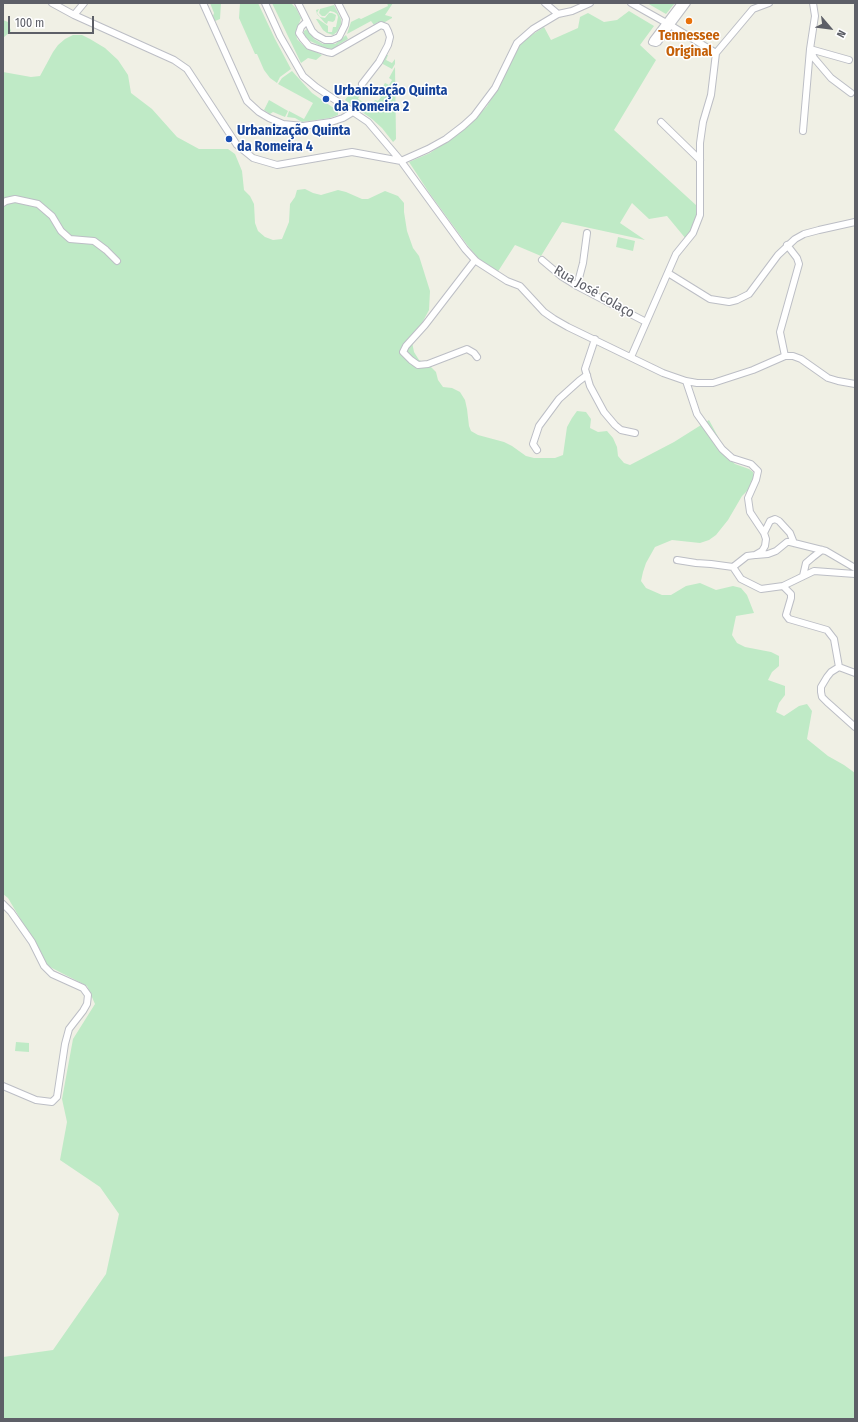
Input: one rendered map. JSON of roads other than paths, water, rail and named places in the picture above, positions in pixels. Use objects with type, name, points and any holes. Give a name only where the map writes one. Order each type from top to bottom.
[{"type":"street","points":[[52,3],[74,15],[174,60],[187,69],[237,146],[253,158],[277,164],[352,152],[401,161],[428,149],[446,139],[474,116],[495,88],[517,43],[533,29],[558,14],[572,11],[590,3]]},
{"type":"street","points":[[74,15],[84,3]]},
{"type":"street","points":[[203,3],[247,101],[259,112],[283,124],[303,126],[331,122],[343,118],[353,112]]},
{"type":"street","points":[[265,3],[280,36],[304,76],[316,87],[368,122],[401,161],[465,249],[475,260],[488,270],[507,281],[520,286],[539,307],[554,319],[663,373],[697,384],[713,383],[753,370],[785,356],[793,356],[801,360],[828,378],[855,384]]},
{"type":"street","points":[[298,3],[312,31],[325,40],[332,40],[338,37],[343,31],[346,19],[338,3]]},
{"type":"street","points":[[546,3],[558,14]]},
{"type":"street","points":[[632,3],[716,53]]},
{"type":"street","points":[[668,24],[681,3]]},
{"type":"street","points":[[668,24],[687,3]]},
{"type":"street","points":[[631,357],[676,254],[693,233],[700,215],[700,143],[703,122],[711,95],[716,53],[754,10],[769,3]]},
{"type":"street","points":[[803,131],[810,49],[815,16],[813,3]]},
{"type":"street","points":[[307,21],[301,27],[299,33],[303,39],[310,46],[332,53],[382,25],[386,27],[390,37],[388,45],[379,62],[362,84]]},
{"type":"street","points":[[810,49],[849,60]]},
{"type":"street","points":[[810,49],[814,58],[823,70],[851,93]]},
{"type":"street","points":[[661,122],[700,160]]},
{"type":"street","points":[[3,203],[16,199],[38,204],[52,216],[61,231],[70,239],[94,241],[117,261]]},
{"type":"street","points":[[668,273],[710,299],[729,302],[737,300],[749,294],[778,254],[787,245],[804,234],[855,222]]},
{"type":"street","points":[[577,286],[583,263],[587,233]]},
{"type":"street","points":[[785,356],[780,332],[799,264],[797,258],[787,245]]},
{"type":"street","points":[[475,260],[425,325],[406,346],[403,352],[410,360],[418,365],[428,364],[467,349],[474,353],[477,357]]},
{"type":"street","name":"Rua José Colaço","points":[[542,260],[561,276],[577,286],[646,322]]},
{"type":"street","points":[[595,339],[585,369],[590,386],[604,412],[615,425],[621,430],[635,433]]},
{"type":"street","points":[[537,450],[534,444],[539,426],[559,399],[587,375]]},
{"type":"street","points":[[686,381],[697,414],[722,449],[732,458],[751,464],[758,471],[756,480],[748,498],[750,512],[766,539],[765,546],[762,551],[755,555]]},
{"type":"street","points":[[764,534],[770,521],[774,519],[779,521],[790,533],[794,542]]},
{"type":"street","points":[[677,560],[733,567],[747,556],[770,554],[781,548],[787,542],[794,542],[805,547],[822,550],[855,568]]},
{"type":"street","points":[[803,576],[806,563],[822,550]]},
{"type":"street","points":[[733,567],[741,580],[761,589],[783,586],[814,570],[855,574]]},
{"type":"street","points":[[783,586],[791,594],[786,615],[789,619],[827,630],[834,639],[839,667]]},
{"type":"street","points":[[839,667],[855,674]]},
{"type":"street","points":[[839,667],[827,677],[821,687],[822,697],[855,727]]},
{"type":"street","points":[[3,904],[11,912],[32,942],[44,966],[52,974],[83,988],[88,995],[87,1004],[70,1029],[65,1044],[57,1097],[52,1102],[36,1100],[3,1086]]},
{"type":"place","name":"Tennessee Original","points":[[689,21]]},
{"type":"place","name":"Urbanização Quinta da Romeira 2","points":[[326,99]]},
{"type":"place","name":"Urbanização Quinta da Romeira 4","points":[[229,139]]}]
